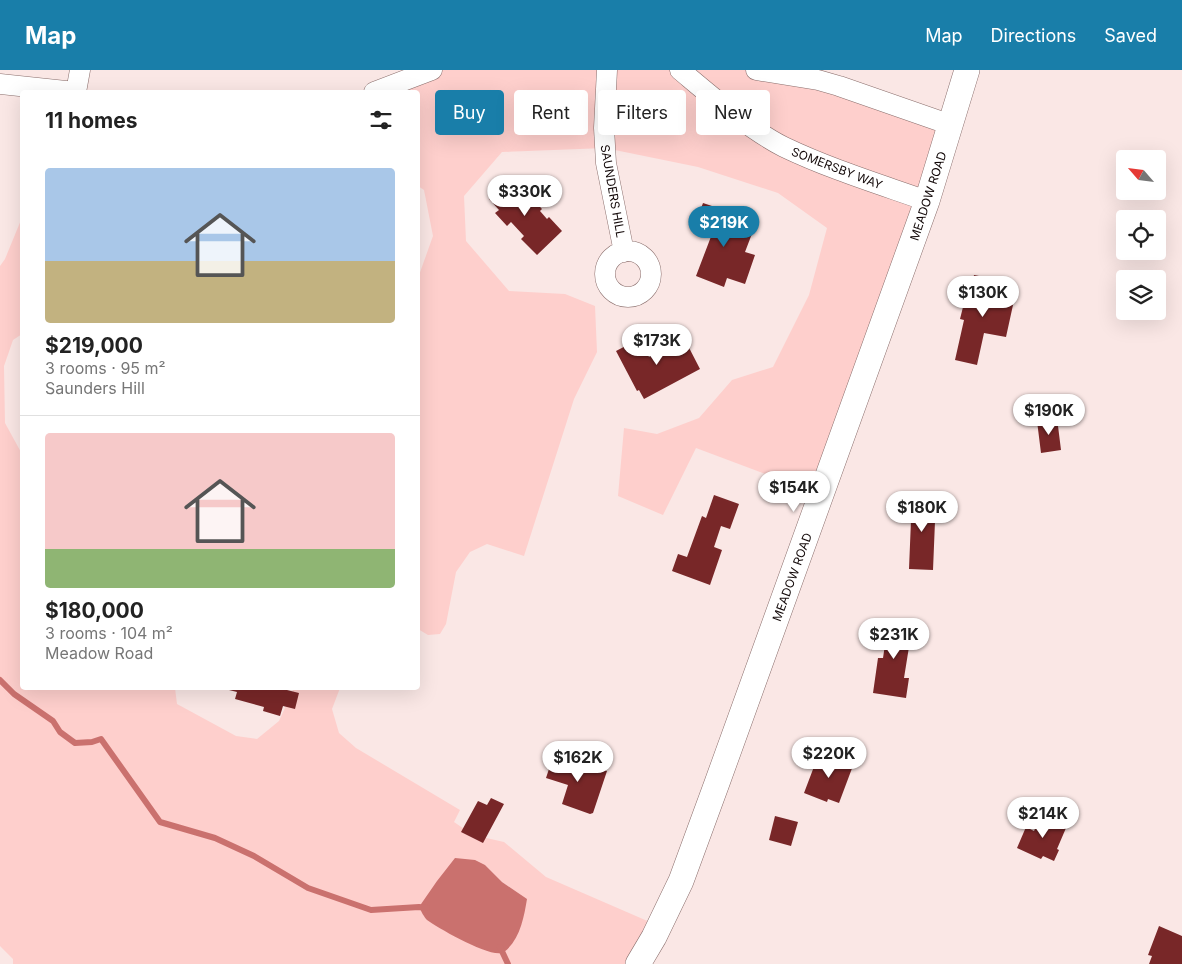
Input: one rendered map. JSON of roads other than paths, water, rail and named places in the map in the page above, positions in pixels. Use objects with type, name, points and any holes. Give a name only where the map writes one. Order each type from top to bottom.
[{"type":"street","points":[[75,90],[80,70]]},
{"type":"street","points":[[379,90],[432,70]]},
{"type":"street","name":"SAUNDERS HILL","points":[[607,70],[604,128],[606,163],[624,252]]},
{"type":"street","name":"SOMERSBY WAY","points":[[680,70],[747,123],[783,146],[866,180],[927,201]]},
{"type":"street","points":[[756,70],[818,80],[839,86],[951,126]]},
{"type":"street","name":"MEADOW ROAD","points":[[638,964],[654,937],[681,881],[721,774],[927,201],[967,70]]},
{"type":"street","points":[[0,84],[56,90]]},
{"type":"waterway","points":[[0,680],[14,694],[53,721],[60,732],[75,743],[92,742],[101,739],[160,822],[215,838],[254,856],[308,888],[371,910],[427,908]]},
{"type":"waterway","points":[[500,947],[508,964]]}]
